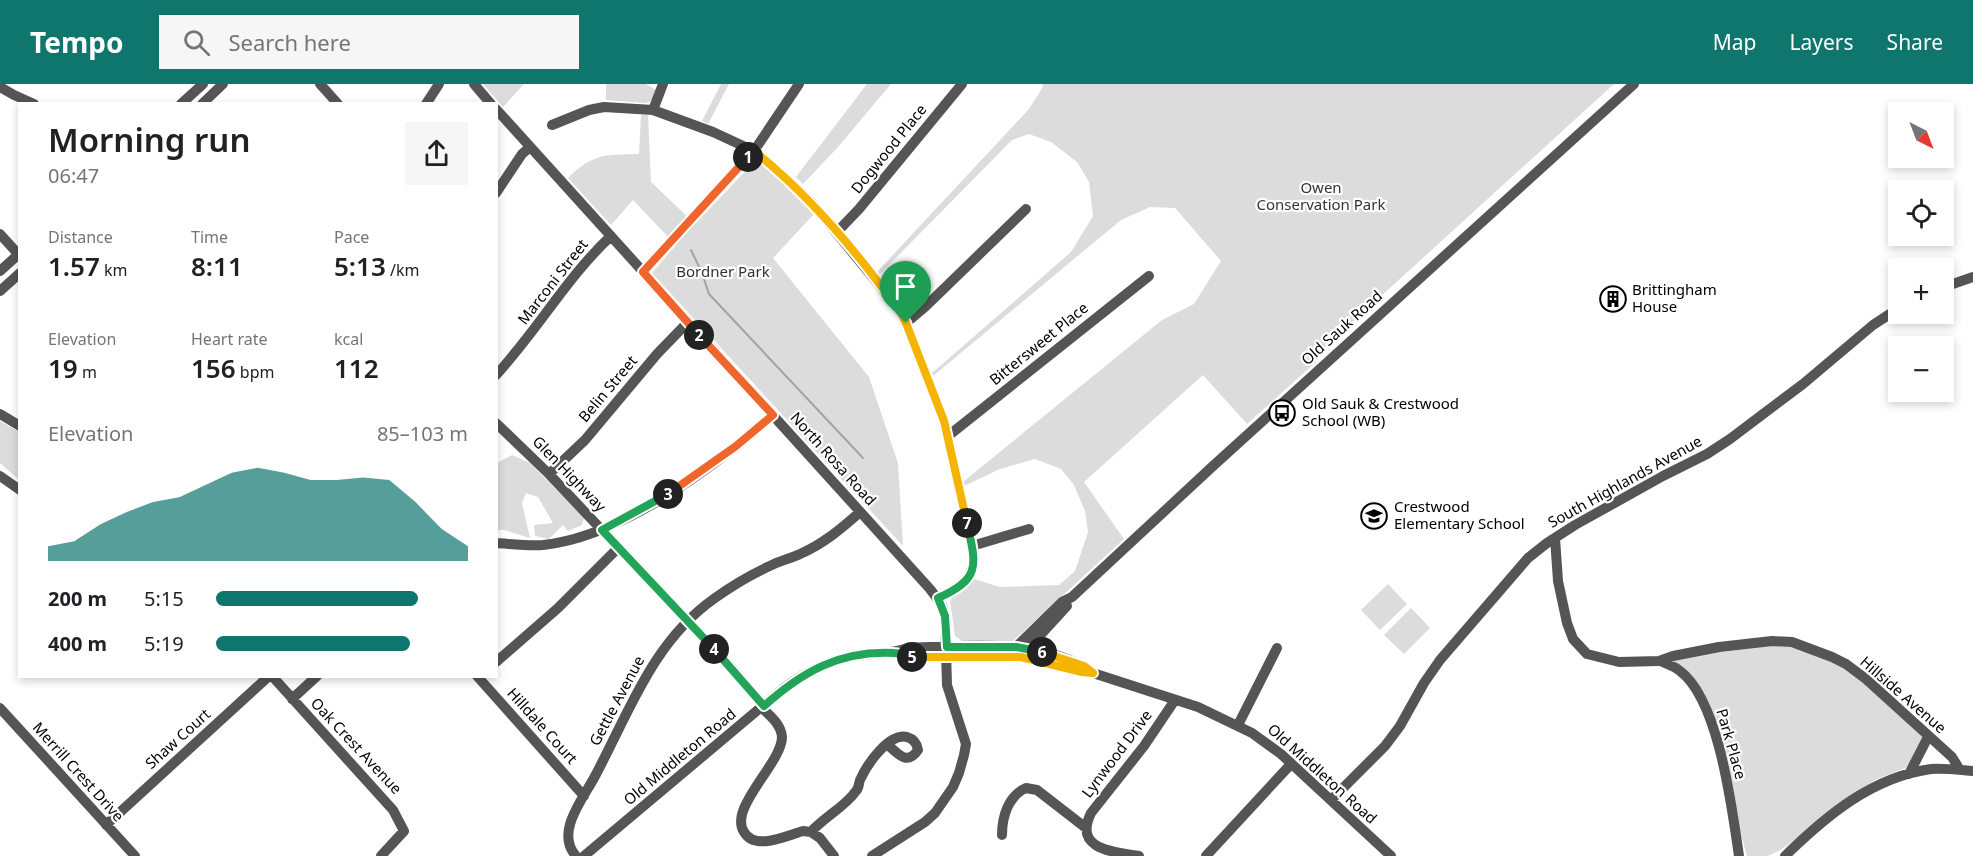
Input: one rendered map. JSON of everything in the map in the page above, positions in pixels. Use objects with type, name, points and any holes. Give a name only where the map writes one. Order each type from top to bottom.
[{"type":"street","points":[[185,102],[203,84]]},
{"type":"street","points":[[204,102],[223,84]]},
{"type":"street","points":[[320,84],[336,102]]},
{"type":"street","points":[[427,102],[439,84]]},
{"type":"street","points":[[474,84],[489,102]]},
{"type":"street","points":[[653,110],[663,84]]},
{"type":"street","points":[[643,272],[754,151],[799,84]]},
{"type":"street","name":"Dogwood Place","points":[[837,232],[859,209],[962,84]]},
{"type":"street","name":"Old Sauk Road","points":[[1021,651],[1046,631],[1072,597],[1237,444],[1634,84]]},
{"type":"street","points":[[0,87],[30,102]]},
{"type":"street","points":[[552,125],[589,110],[604,107],[653,110],[713,132],[754,151],[812,202],[837,232],[902,313],[948,435],[974,555],[971,574],[956,590],[938,598]]},
{"type":"street","name":"North Rosa Road","points":[[498,111],[938,598],[945,616],[947,685],[966,744],[959,773],[943,803],[925,822],[872,856]]},
{"type":"street","points":[[498,190],[522,154],[530,147]]},
{"type":"street","points":[[906,323],[926,307],[1026,208]]},
{"type":"street","points":[[0,234],[18,253]]},
{"type":"street","name":"Marconi Street","points":[[498,373],[516,354],[576,273],[611,236]]},
{"type":"street","points":[[0,271],[18,255]]},
{"type":"street","points":[[0,291],[18,275]]},
{"type":"street","name":"Bittersweet Place","points":[[948,435],[1149,276]]},
{"type":"street","points":[[1954,284],[1973,277]]},
{"type":"street","name":"South Highlands Avenue","points":[[1331,800],[1384,746],[1400,726],[1440,660],[1528,558],[1555,538],[1610,505],[1707,454],[1730,439],[1888,315]]},
{"type":"street","name":"Belin Street","points":[[549,474],[585,440],[657,354],[688,322]]},
{"type":"street","points":[[0,414],[18,425]]},
{"type":"street","points":[[498,543],[542,545],[564,542],[602,530],[678,488],[736,446],[773,415]]},
{"type":"street","name":"Glen Highway","points":[[498,425],[549,474],[730,666],[780,728],[781,742],[771,764],[743,811],[740,824],[748,837],[759,842],[803,831],[811,832]]},
{"type":"street","points":[[0,476],[18,489]]},
{"type":"street","name":"Gettle Avenue","points":[[576,856],[568,846],[567,839],[572,819],[647,671],[687,621],[717,596],[755,574],[799,555],[826,540],[860,512]]},
{"type":"street","points":[[972,546],[1029,529]]},
{"type":"street","name":"Hillside Avenue","points":[[1555,538],[1558,581],[1567,623],[1573,639],[1587,654],[1595,658],[1619,662],[1659,661],[1719,647],[1773,641],[1792,642],[1832,657],[1866,679],[1952,758],[1960,770]]},
{"type":"street","points":[[498,660],[558,608],[618,548]]},
{"type":"street","name":"Old Sauk Road","points":[[1021,651],[1062,602],[1072,597]]},
{"type":"street","points":[[1046,631],[1045,639],[1049,653]]},
{"type":"street","points":[[1238,725],[1277,648]]},
{"type":"street","name":"Old Middleton Road","points":[[584,856],[796,679],[820,666],[845,657],[897,653],[906,657],[947,651],[1021,651],[1049,653],[1084,666],[1093,673]]},
{"type":"street","name":"Old Middleton Road","points":[[1021,651],[1198,707],[1238,725],[1262,739],[1391,856]]},
{"type":"street","name":"Park Place","points":[[1659,661],[1682,671],[1700,695],[1720,750],[1739,856]]},
{"type":"street","name":"Shaw Court","points":[[106,825],[269,678]]},
{"type":"street","name":"Oak Crest Avenue","points":[[273,678],[393,810],[404,831],[381,856]]},
{"type":"street","points":[[292,699],[315,678]]},
{"type":"street","name":"Hilldale Court","points":[[479,678],[584,796]]},
{"type":"street","name":"Lynwood Drive","points":[[1086,828],[1091,813],[1175,700]]},
{"type":"street","name":"Merrill Crest Drive","points":[[0,708],[135,856]]},
{"type":"street","points":[[1909,774],[1929,737]]},
{"type":"street","points":[[834,856],[820,838],[811,832],[856,791],[861,777],[878,751],[888,745]]},
{"type":"street","points":[[1206,856],[1291,764]]},
{"type":"street","points":[[1785,856],[1817,826],[1849,802],[1893,778],[1932,769],[1973,771]]},
{"type":"street","points":[[1002,835],[1006,809],[1018,792],[1026,788],[1037,790],[1086,828],[1091,841],[1103,850],[1139,856]]},
{"type":"green space","points":[[483,84],[524,84],[503,107]]},
{"type":"green space","points":[[606,84],[646,84],[658,91],[653,100],[646,103],[606,100]]},
{"type":"green space","points":[[721,84],[729,84],[708,124],[702,121]]},
{"type":"green space","points":[[867,84],[891,84],[838,147],[803,184],[796,177]]},
{"type":"green space","name":"Owen Conservation Park","points":[[1042,84],[1614,84],[1313,358],[1316,362],[1247,424],[1203,375],[1084,482],[1124,539],[1013,641],[962,641],[955,636],[950,601],[953,596],[966,588],[974,579],[1000,587],[1059,585],[1075,571],[1088,532],[1085,511],[1074,485],[1061,469],[1035,459],[1000,469],[964,486],[963,482],[1162,320],[1194,304],[1221,261],[1175,208],[1150,207],[1121,220],[933,376],[932,373],[1071,252],[1093,216],[1089,182],[1077,162],[1051,142],[1029,134],[1012,140],[878,276],[876,273],[1029,109],[1043,87]]},
{"type":"green space","name":"Bordner Park","points":[[641,115],[648,115],[651,182],[695,224],[756,160],[783,181],[814,214],[773,258],[869,377],[898,463],[903,546],[652,273],[676,245],[633,200],[611,225],[568,178],[585,164],[600,157],[639,154]]},
{"type":"green space","points":[[0,421],[18,431],[18,479],[0,463]]},
{"type":"green space","points":[[512,455],[530,463],[584,518],[582,525],[568,531],[563,525],[549,539],[535,536],[534,525],[553,523],[538,497],[526,493],[522,503],[530,538],[498,530],[498,462]]},
{"type":"green space","points":[[1388,584],[1407,604],[1380,630],[1361,610]]},
{"type":"green space","points":[[1411,608],[1430,628],[1404,654],[1384,635]]},
{"type":"green space","points":[[1793,645],[1842,667],[1863,680],[1924,740],[1913,761],[1905,768],[1875,780],[1837,805],[1782,849],[1768,856],[1747,856],[1698,684],[1668,661],[1729,648]]},
{"type":"waterway","points":[[691,250],[709,294],[863,458]]},
{"type":"place","name":"Brittingham House","points":[[1613,299]]},
{"type":"place","name":"Old Sauk & Crestwood School (WB)","points":[[1282,413]]},
{"type":"place","name":"Crestwood Elementary School","points":[[1374,516]]},
{"type":"route","points":[[754,151],[793,184],[831,223],[902,313],[906,323],[944,421],[974,555],[971,574],[963,584],[956,590],[938,598],[945,616],[947,647],[1027,648],[1049,653],[1084,666],[1093,673],[1021,657],[906,657],[897,653],[860,655],[845,657],[808,672],[784,688],[764,706],[730,666],[602,530],[678,488],[736,446],[773,415],[643,272],[754,151]]}]
